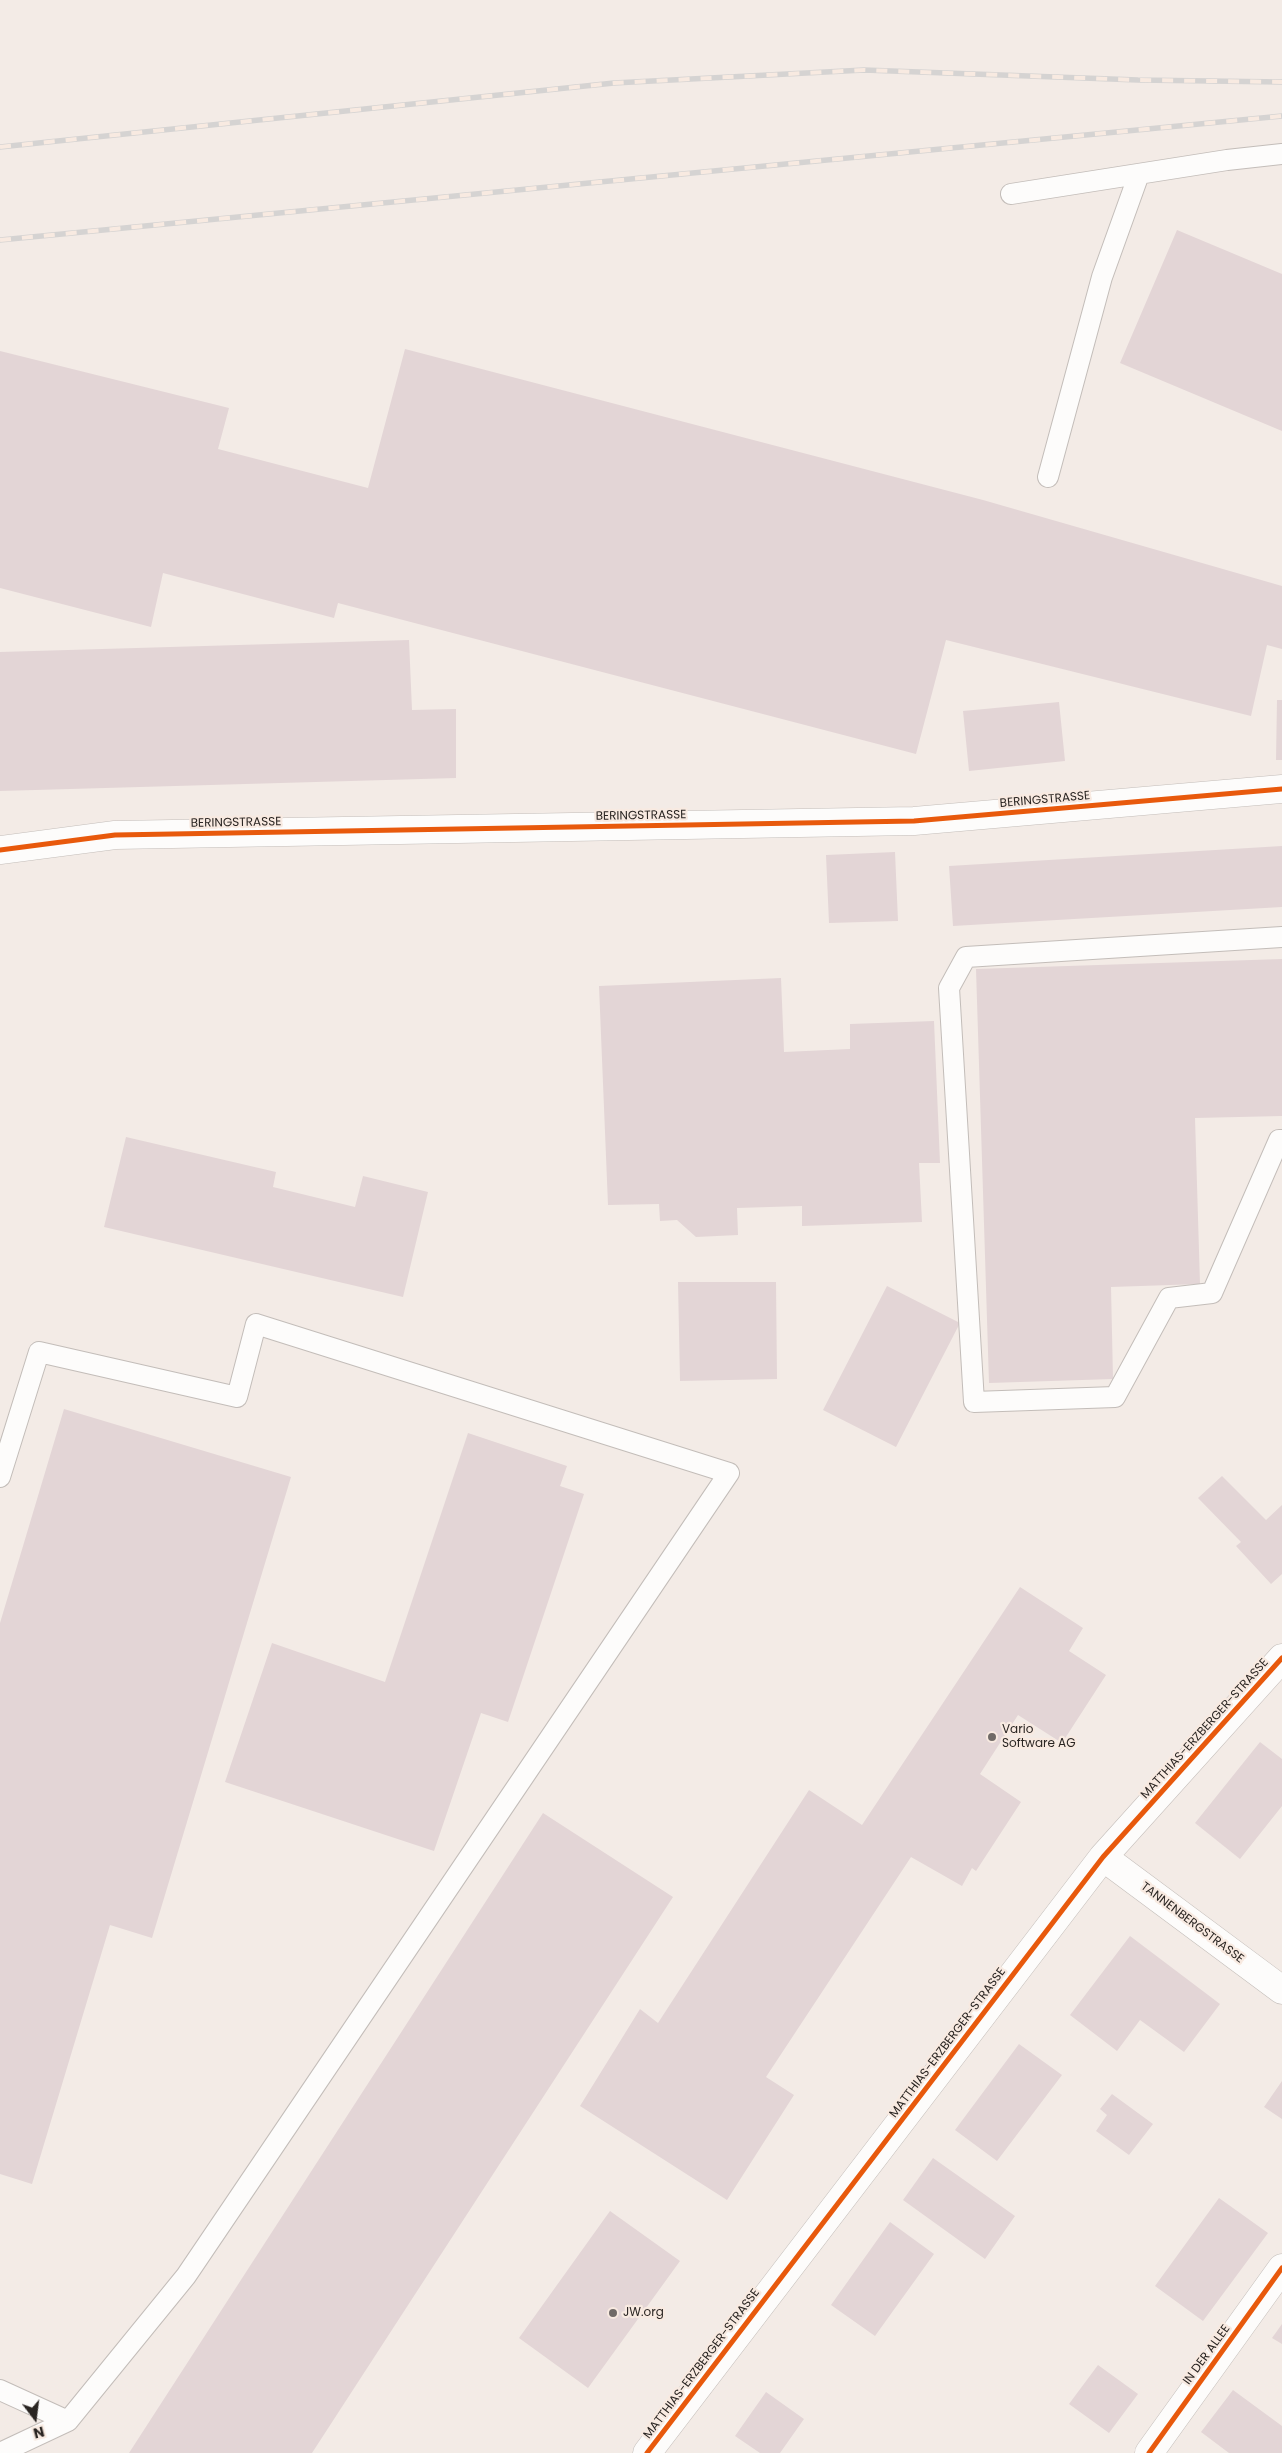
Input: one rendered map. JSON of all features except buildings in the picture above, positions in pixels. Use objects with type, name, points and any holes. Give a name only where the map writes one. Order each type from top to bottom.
[{"type":"street","name":"BERINGSTRASSE","points":[[0,850],[115,835],[914,821],[1282,789]]},
{"type":"street","name":"MATTHIAS-ERZBERGER-STRASSE","points":[[655,2450],[1103,1857],[1282,1658]]},
{"type":"street","name":"TANNENBERGSTRASSE","points":[[1103,1857],[1282,1990]]},
{"type":"street","name":"IN DER ALLEE","points":[[1149,2453],[1282,2268]]},
{"type":"lane","points":[[1011,194],[1282,154]]},
{"type":"lane","points":[[1048,477],[1102,277],[1139,174]]},
{"type":"lane","points":[[1282,937],[966,957],[949,988],[974,1402],[1115,1397],[1169,1298],[1212,1294],[1279,1140],[1282,1140]]},
{"type":"lane","points":[[0,1477],[40,1352],[236,1397],[256,1324],[729,1473],[186,2276],[68,2422],[0,2453]]},
{"type":"lane","points":[[0,2390],[68,2422]]},
{"type":"railway","points":[[0,147],[614,83],[864,70],[1138,80],[1282,82]]},
{"type":"railway","points":[[0,240],[1282,116]]},
{"type":"cycle path","points":[[0,850],[115,835],[914,821],[1282,789]]},
{"type":"cycle path","points":[[647,2453],[1103,1857],[1282,1658]]},
{"type":"cycle path","points":[[1149,2453],[1282,2268]]},
{"type":"place","name":"Vario Software AG","points":[[992,1737]]},
{"type":"place","name":"JW.org","points":[[613,2313]]}]
